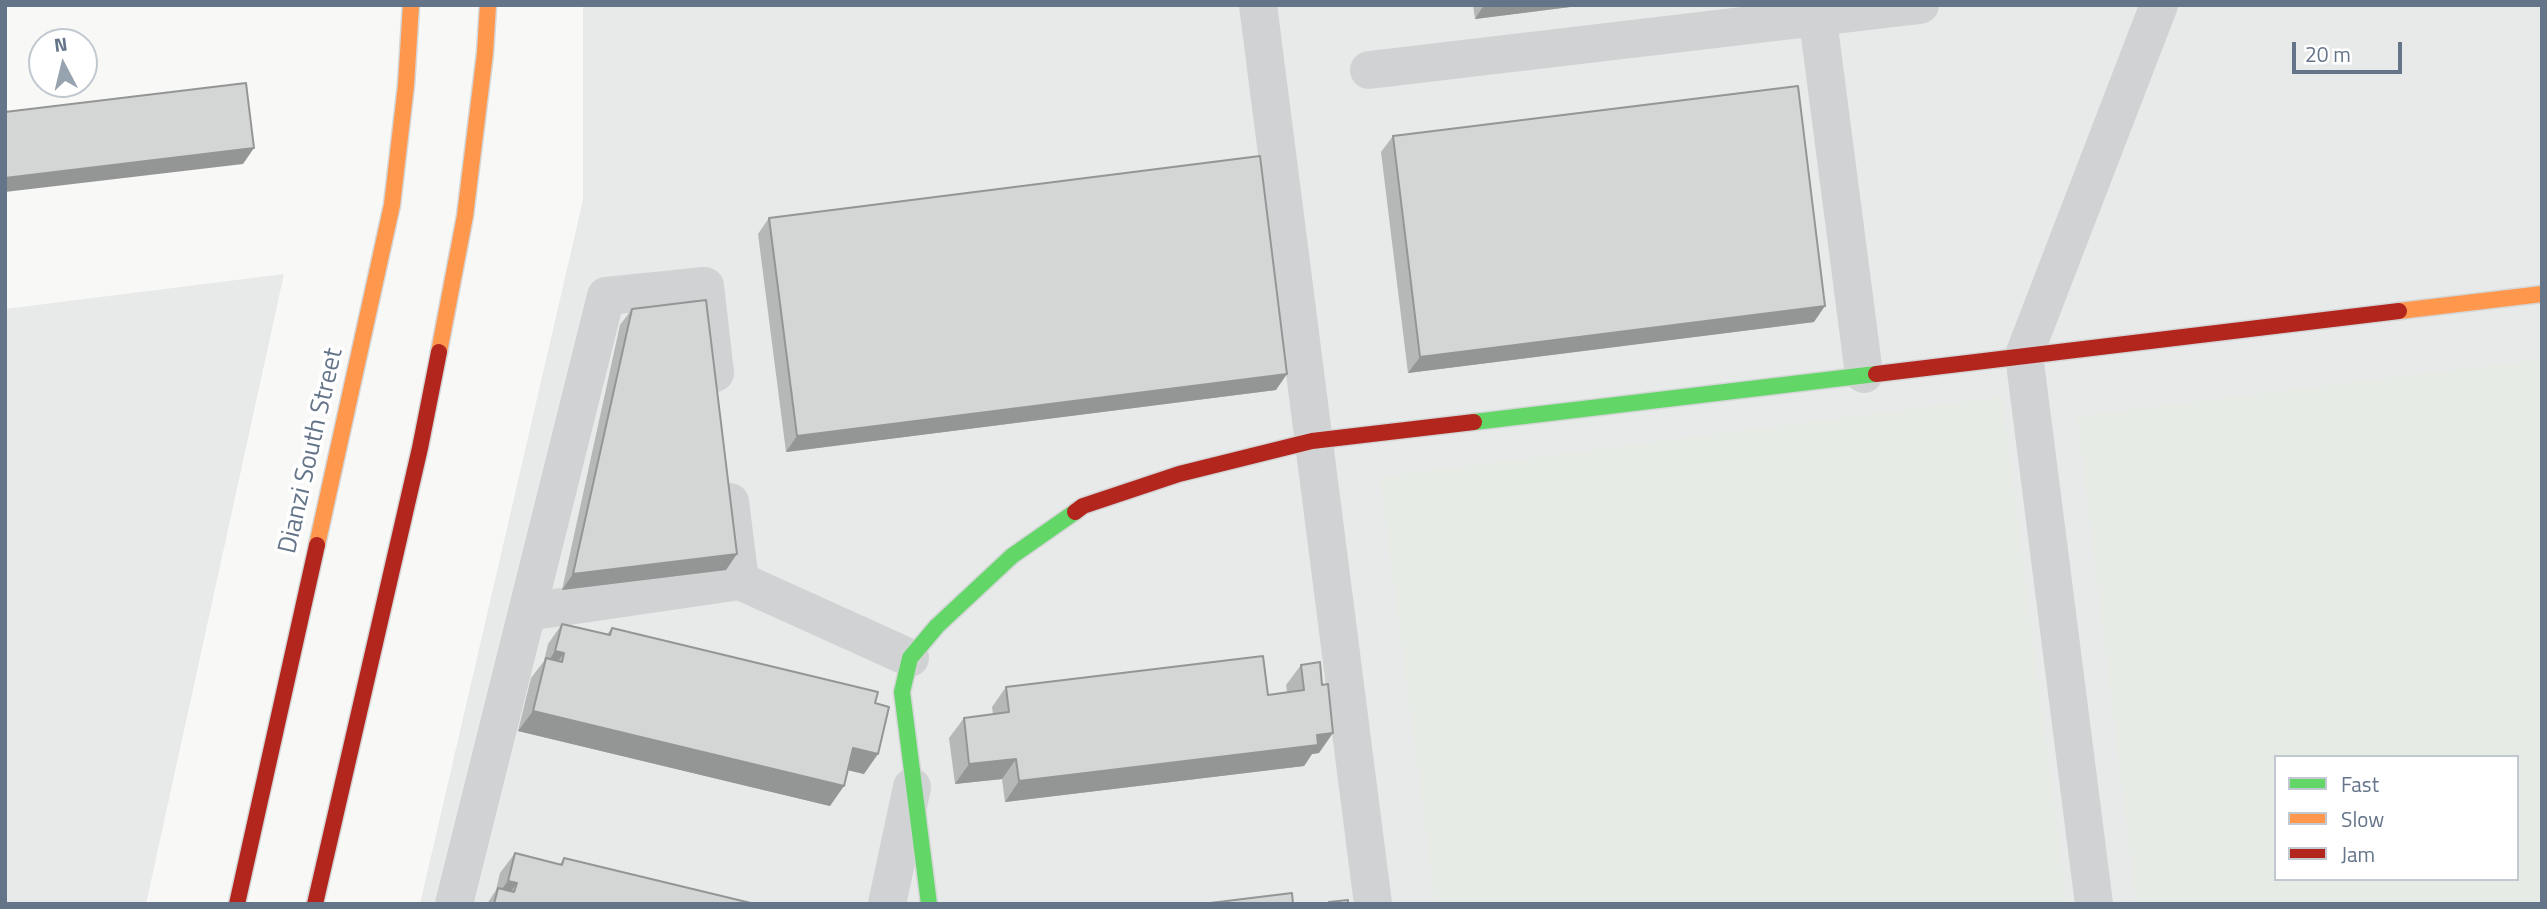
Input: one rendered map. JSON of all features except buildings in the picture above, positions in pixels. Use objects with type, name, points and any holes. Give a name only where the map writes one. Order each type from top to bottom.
[{"type":"street","name":"Dianzi South Street","points":[[237,904],[392,205],[406,85],[411,5]]},
{"type":"street","points":[[315,904],[419,448],[465,216],[485,52],[488,5]]},
{"type":"street","points":[[1258,5],[1373,904]]},
{"type":"street","points":[[1369,71],[1817,11],[1920,5]]},
{"type":"street","points":[[2094,904],[2024,355],[2159,5]]},
{"type":"street","points":[[1817,11],[1864,374]]},
{"type":"street","points":[[454,904],[606,296],[705,286],[719,407]]},
{"type":"street","points":[[929,904],[902,692],[910,658],[937,626],[1012,556],[1083,506],[1179,474],[1312,441],[2542,295]]},
{"type":"street","points":[[727,474],[740,581]]},
{"type":"street","points":[[527,612],[740,581],[910,658]]},
{"type":"street","points":[[887,904],[913,782]]},
{"type":"shaded area","points":[[583,5],[2542,5],[2542,904],[420,904],[583,200]]},
{"type":"shaded area","points":[[284,274],[146,904],[5,904],[5,309]]},
{"type":"shaded area","points":[[2542,359],[2542,904],[2136,904],[2077,416]]},
{"type":"shaded area","points":[[2002,397],[2067,904],[1435,904],[1380,477]]},
{"type":"traffic: fast","points":[[1474,422],[1876,374]]},
{"type":"traffic: fast","points":[[929,904],[902,692],[910,658],[937,626],[1012,556],[1075,512]]},
{"type":"traffic: slow","points":[[317,545],[392,205],[406,85],[411,5]]},
{"type":"traffic: slow","points":[[439,352],[465,216],[485,53],[488,5]]},
{"type":"traffic: slow","points":[[2399,311],[2542,294]]},
{"type":"traffic: jam","points":[[1876,374],[2399,311]]},
{"type":"traffic: jam","points":[[315,904],[420,448],[439,352]]},
{"type":"traffic: jam","points":[[1075,512],[1083,506],[1179,474],[1312,441],[1474,422]]},
{"type":"traffic: jam","points":[[237,904],[317,545]]}]
